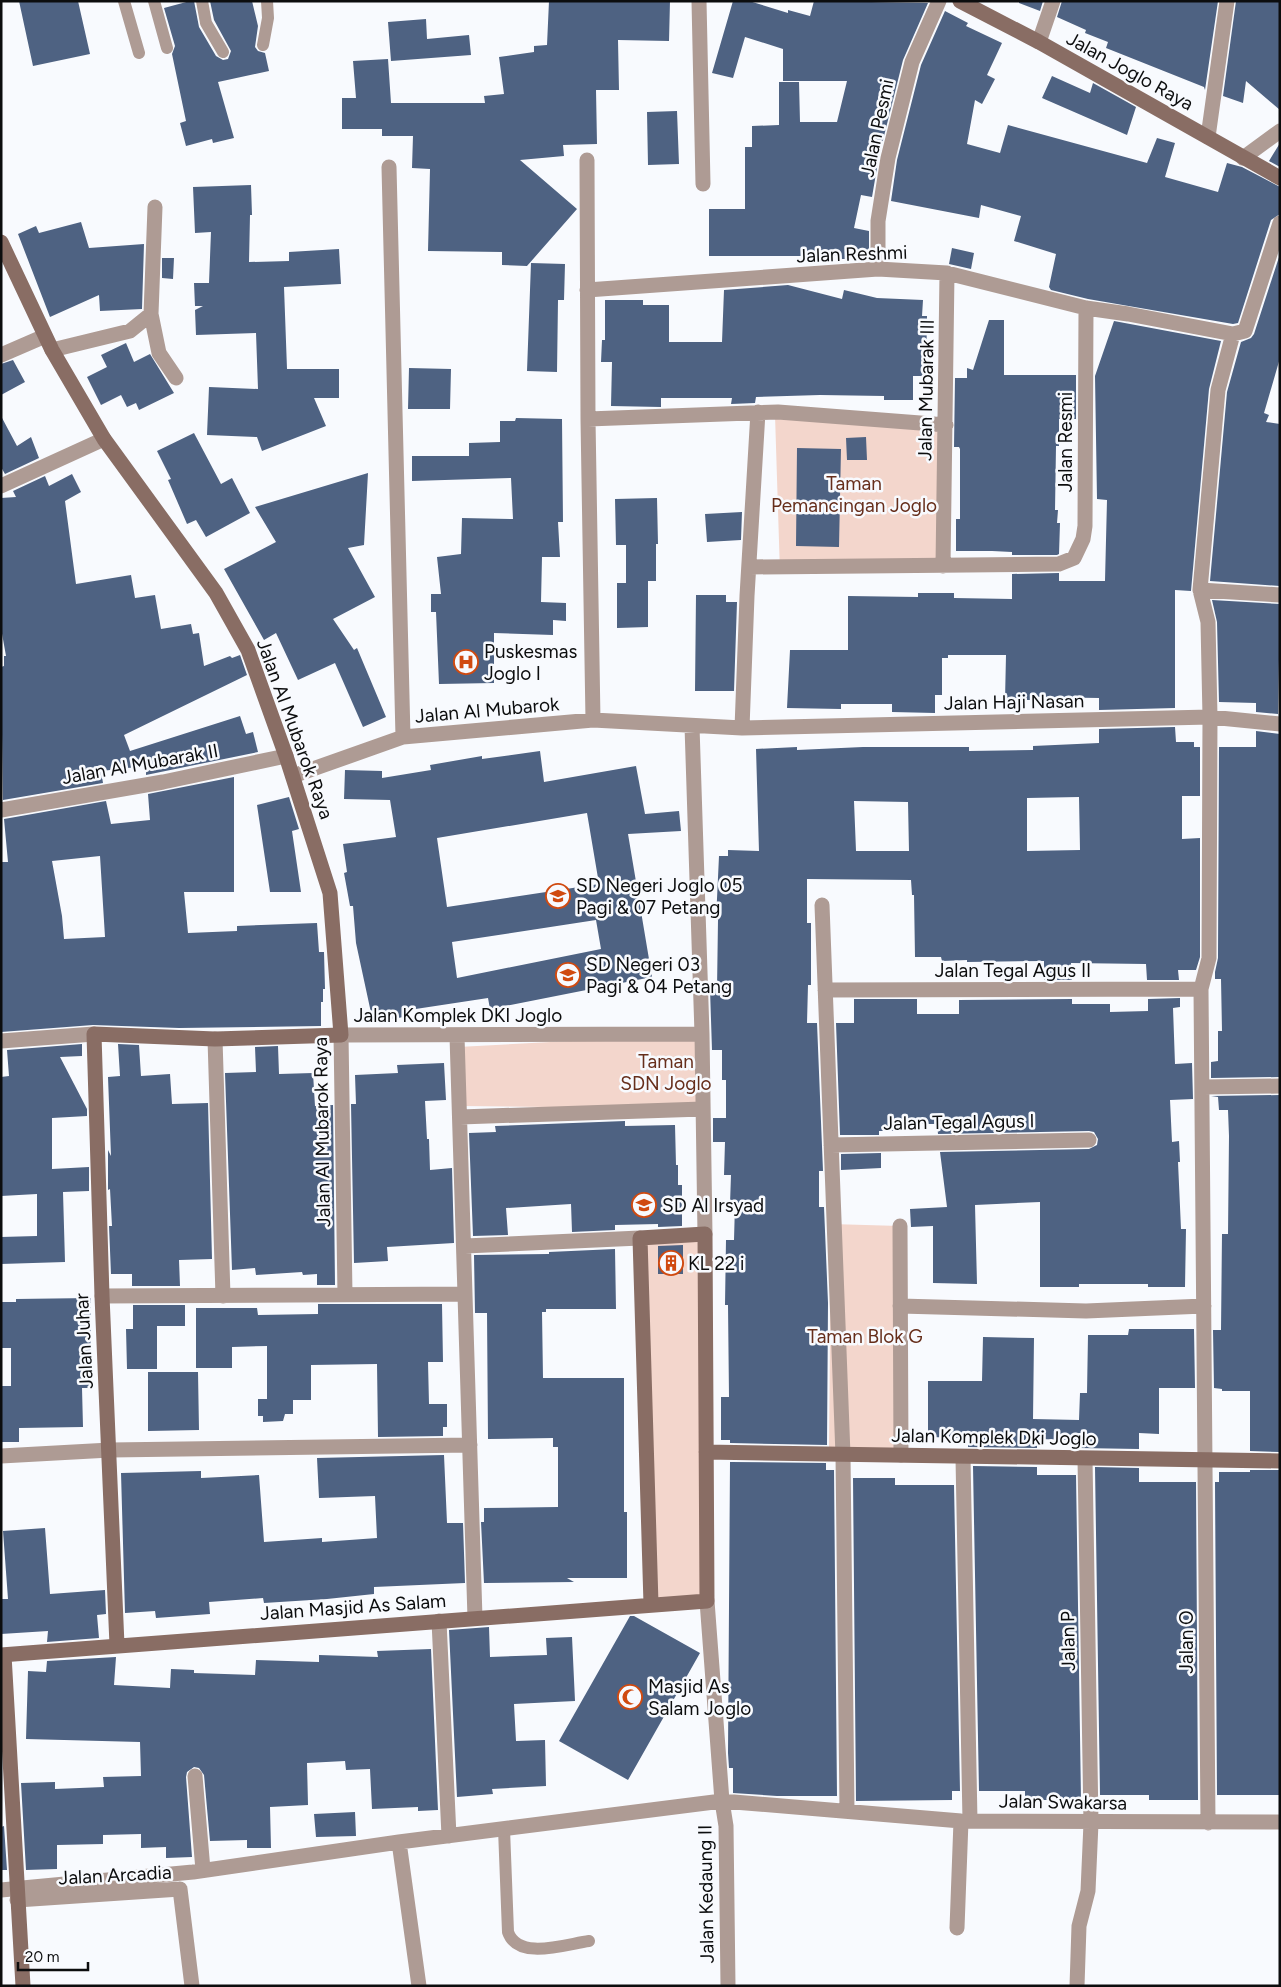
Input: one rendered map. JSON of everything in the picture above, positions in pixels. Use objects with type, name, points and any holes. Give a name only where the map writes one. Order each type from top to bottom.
[{"type":"street","points":[[699,1],[703,184]]},
{"type":"street","name":"Jalan Pesmi","points":[[878,269],[878,221],[888,158],[912,62],[939,1]]},
{"type":"street","name":"Jalan Joglo Raya","points":[[960,1],[1039,42],[1280,178]]},
{"type":"street","points":[[1039,42],[1053,1]]},
{"type":"street","points":[[1208,137],[1227,1]]},
{"type":"street","points":[[1243,158],[1280,131]]},
{"type":"street","points":[[587,160],[588,418],[593,720]]},
{"type":"street","points":[[389,167],[403,738]]},
{"type":"street","points":[[154,207],[151,314],[159,354],[176,378]]},
{"type":"street","points":[[1210,717],[1208,622],[1200,590],[1218,390],[1233,334],[1244,332],[1280,223]]},
{"type":"street","name":"Jalan Al Mubarok Raya","points":[[1,242],[52,350],[104,439],[216,593],[248,650],[293,776],[330,893],[342,1035],[345,1295]]},
{"type":"street","name":"Jalan Reshmi","points":[[587,290],[878,269],[947,273],[1086,308],[1233,334]]},
{"type":"street","name":"Jalan Mubarak III","points":[[943,566],[947,273]]},
{"type":"street","name":"Jalan Resmi","points":[[943,566],[1059,564],[1074,558],[1083,540],[1085,526],[1086,308]]},
{"type":"street","points":[[52,350],[130,331],[151,314]]},
{"type":"street","points":[[1,356],[46,336]]},
{"type":"street","points":[[588,418],[758,412],[946,425]]},
{"type":"street","points":[[742,728],[758,412]]},
{"type":"street","points":[[1,486],[104,439]]},
{"type":"street","points":[[750,567],[943,566]]},
{"type":"street","points":[[1200,590],[1280,595]]},
{"type":"street","name":"Jalan Haji Nasan","points":[[692,726],[742,728],[1210,717],[1280,724]]},
{"type":"street","name":"Jalan O","points":[[1208,1823],[1204,1460],[1204,1087],[1201,989],[1209,958],[1210,717]]},
{"type":"street","name":"Jalan Al Mubarok","points":[[293,776],[403,738],[593,720],[692,726]]},
{"type":"street","points":[[692,726],[702,1034],[707,1601]]},
{"type":"street","name":"Jalan Al Mubarak II","points":[[1,810],[163,782],[286,756]]},
{"type":"street","points":[[822,905],[842,1455],[847,1811]]},
{"type":"street","name":"Jalan Tegal Agus II","points":[[825,990],[1201,989]]},
{"type":"street","points":[[1,1041],[94,1034]]},
{"type":"street","name":"Jalan Komplek DKI Joglo","points":[[94,1034],[215,1039],[342,1035],[702,1034]]},
{"type":"street","name":"Jalan Juhar","points":[[94,1034],[102,1296],[117,1645]]},
{"type":"street","points":[[458,1036],[475,1618]]},
{"type":"street","points":[[215,1039],[223,1296]]},
{"type":"street","points":[[1204,1087],[1280,1086]]},
{"type":"street","points":[[460,1117],[703,1109]]},
{"type":"street","name":"Jalan Tegal Agus I","points":[[831,1144],[1089,1140]]},
{"type":"street","points":[[900,1226],[902,1455]]},
{"type":"street","points":[[465,1246],[705,1234]]},
{"type":"street","points":[[640,1238],[651,1604]]},
{"type":"street","points":[[102,1296],[465,1294]]},
{"type":"street","points":[[900,1306],[1086,1310],[1204,1306]]},
{"type":"street","points":[[1,1456],[110,1450],[470,1445]]},
{"type":"street","name":"Jalan Komplek Dki Joglo","points":[[706,1452],[902,1455],[963,1458],[1280,1461]]},
{"type":"street","points":[[957,1928],[966,1821],[963,1458]]},
{"type":"street","name":"Jalan P","points":[[1077,1986],[1079,1926],[1088,1891],[1091,1823],[1085,1459]]},
{"type":"street","name":"Jalan Masjid As Salam","points":[[3,1655],[707,1601]]},
{"type":"street","name":"Jalan Kedaung II","points":[[707,1601],[722,1801],[726,1826],[728,1986]]},
{"type":"street","points":[[439,1621],[449,1836]]},
{"type":"street","points":[[3,1655],[12,1893],[23,1986]]},
{"type":"street","points":[[180,1889],[198,1871],[195,1776]]},
{"type":"street","name":"Jalan Swakarsa","points":[[12,1893],[198,1871],[399,1842],[722,1801],[966,1821],[1091,1823],[1280,1822]]},
{"type":"street","points":[[399,1842],[419,1986]]},
{"type":"street","name":"Jalan Arcadia","points":[[12,1893],[180,1889],[192,1986]]},
{"type":"lane","points":[[124,1],[139,53]]},
{"type":"lane","points":[[154,1],[167,48]]},
{"type":"lane","points":[[202,1],[206,23],[223,52]]},
{"type":"lane","points":[[263,45],[268,18],[268,1]]},
{"type":"lane","points":[[504,1829],[508,1932],[510,1938],[517,1945],[537,1948],[589,1941]]},
{"type":"green space","name":"Taman Pemancingan Joglo","points":[[775,415],[942,422],[940,564],[780,573]]},
{"type":"green space","name":"Taman SDN Joglo","points":[[702,1034],[703,1109],[460,1106],[458,1047]]},
{"type":"green space","name":"Taman Blok G","points":[[831,1224],[900,1226],[900,1450],[829,1447]]},
{"type":"green space","points":[[705,1234],[707,1601],[651,1604],[640,1238]]},
{"type":"building","points":[[19,1],[78,1],[90,54],[33,66]]},
{"type":"building","points":[[194,1],[199,27],[216,56],[223,60],[228,59],[231,51],[214,20],[210,1],[252,1],[258,26],[255,47],[258,51],[265,53],[269,71],[218,82],[234,138],[213,143],[212,139],[186,146],[180,123],[186,121],[172,54],[175,46],[164,8]]},
{"type":"building","points":[[549,1],[670,1],[669,41],[618,40],[619,90],[596,90],[597,144],[563,145],[564,156],[520,160],[577,209],[527,266],[502,265],[502,252],[428,251],[430,169],[412,168],[413,136],[382,136],[382,129],[342,129],[342,98],[356,98],[353,61],[388,59],[391,103],[485,103],[484,96],[504,94],[499,57],[534,52],[534,46],[547,45]]},
{"type":"building","points":[[733,1],[749,1],[788,13],[788,10],[810,16],[814,1],[928,3],[903,60],[879,156],[872,197],[861,195],[854,228],[869,231],[869,259],[837,259],[837,256],[709,256],[709,209],[745,209],[745,147],[752,147],[752,126],[779,125],[779,82],[799,82],[800,122],[837,122],[847,81],[783,81],[783,49],[745,37],[733,78],[712,73]]},
{"type":"building","points":[[1019,1],[1043,1],[1040,11],[1019,3]]},
{"type":"building","points":[[1062,1],[1218,1],[1205,90],[1204,87],[1106,48],[1108,42],[1085,33],[1086,30],[1057,17]]},
{"type":"building","points":[[1236,1],[1280,1],[1280,110],[1246,81],[1243,103],[1223,96]]},
{"type":"building","points":[[945,11],[968,23],[966,26],[1002,43],[987,75],[995,79],[982,104],[975,100],[967,144],[1000,153],[1008,125],[1147,163],[1157,138],[1175,143],[1165,177],[1218,192],[1227,163],[1242,167],[1280,187],[1280,214],[1271,220],[1238,323],[1233,324],[1088,299],[1051,290],[1049,287],[1056,254],[1014,241],[1021,216],[981,205],[979,218],[891,201],[897,160],[921,65]]},
{"type":"building","points":[[426,19],[427,39],[469,35],[471,55],[391,61],[388,22]]},
{"type":"building","points":[[1052,76],[1090,93],[1093,83],[1136,107],[1127,135],[1042,98]]},
{"type":"building","points":[[677,111],[679,164],[648,165],[647,112]]},
{"type":"building","points":[[1280,143],[1280,167],[1269,161]]},
{"type":"building","points":[[251,185],[252,215],[250,215],[249,262],[289,261],[289,252],[339,249],[341,284],[284,287],[287,369],[339,369],[339,398],[314,398],[326,426],[262,451],[257,437],[207,435],[209,387],[258,389],[256,333],[196,335],[195,310],[203,306],[195,306],[194,283],[209,283],[211,232],[195,233],[193,187]]},
{"type":"building","points":[[81,222],[89,248],[144,244],[142,309],[100,311],[99,295],[50,317],[18,234],[36,226],[39,233]]},
{"type":"building","points":[[952,248],[974,253],[971,269],[949,264]]},
{"type":"building","points":[[1280,254],[1280,358],[1264,413],[1269,415],[1266,422],[1280,424],[1280,586],[1210,581],[1227,392],[1241,342],[1251,338],[1254,334]]},
{"type":"building","points":[[162,258],[174,258],[173,279],[162,278]]},
{"type":"building","points":[[531,263],[565,264],[564,300],[558,300],[557,372],[527,371]]},
{"type":"building","points":[[788,285],[842,299],[844,290],[877,298],[923,300],[922,316],[927,316],[926,376],[913,376],[913,400],[884,400],[884,396],[820,395],[756,397],[755,403],[731,404],[732,398],[661,398],[661,407],[611,406],[612,362],[601,362],[602,340],[605,340],[605,300],[643,300],[643,305],[669,305],[669,342],[722,342],[724,290]]},
{"type":"building","points":[[989,320],[1004,320],[1004,375],[1076,375],[1076,419],[1059,419],[1059,446],[1056,446],[1055,510],[1058,510],[1057,523],[1060,523],[1059,554],[1057,555],[1012,555],[1012,552],[956,551],[956,519],[960,519],[960,449],[959,447],[954,447],[955,378],[967,378],[967,368],[973,370]]},
{"type":"building","points":[[1114,321],[1221,341],[1209,389],[1191,591],[1175,590],[1175,708],[1099,710],[1099,698],[1035,697],[1035,700],[1005,700],[1006,655],[948,655],[948,658],[942,658],[942,695],[935,695],[935,713],[892,712],[892,704],[841,704],[841,709],[787,708],[790,650],[848,650],[848,596],[918,597],[918,593],[954,593],[954,598],[1012,599],[1012,574],[1059,573],[1059,581],[1105,581],[1107,500],[1097,499],[1095,376]]},
{"type":"building","points":[[126,343],[134,362],[150,354],[174,393],[139,410],[136,403],[127,407],[121,395],[101,405],[87,377],[107,367],[101,355]]},
{"type":"building","points":[[13,360],[25,382],[1,395],[1,364]]},
{"type":"building","points":[[409,368],[451,369],[450,409],[408,409]]},
{"type":"building","points":[[1,416],[17,446],[31,437],[39,458],[5,474],[1,467]]},
{"type":"building","points":[[516,418],[562,419],[563,522],[558,522],[560,557],[542,557],[541,602],[566,603],[566,621],[553,620],[553,635],[494,633],[494,683],[439,684],[436,612],[431,612],[431,594],[441,594],[437,557],[461,554],[462,518],[513,519],[511,478],[412,481],[412,456],[469,456],[469,443],[500,442],[500,421],[515,421]]},
{"type":"building","points":[[194,433],[221,484],[232,478],[250,513],[206,537],[196,520],[187,524],[168,480],[171,479],[157,451]]},
{"type":"building","points":[[866,437],[867,460],[847,460],[846,438]]},
{"type":"building","points":[[797,448],[841,449],[839,547],[796,546]]},
{"type":"building","points":[[368,473],[364,545],[348,548],[375,597],[333,619],[354,650],[357,648],[386,717],[363,727],[335,663],[298,680],[276,633],[264,640],[224,569],[276,542],[255,507]]},
{"type":"building","points":[[72,474],[81,492],[65,501],[76,584],[131,575],[135,598],[155,595],[161,629],[191,624],[193,634],[199,633],[204,666],[230,656],[232,658],[240,655],[247,675],[124,735],[130,751],[240,716],[246,734],[253,732],[258,752],[146,775],[146,766],[101,771],[103,783],[3,800],[1,667],[4,666],[4,656],[6,656],[1,628],[1,498],[16,497],[13,491],[45,476],[49,486]]},
{"type":"building","points":[[657,498],[658,544],[656,544],[656,581],[648,581],[648,627],[617,628],[617,583],[626,583],[626,545],[616,545],[615,499]]},
{"type":"building","points":[[742,512],[741,540],[707,542],[705,514]]},
{"type":"building","points":[[696,595],[726,595],[726,602],[737,602],[734,691],[695,691]]},
{"type":"building","points":[[1212,600],[1280,604],[1278,714],[1256,712],[1256,703],[1219,702],[1217,622]]},
{"type":"building","points":[[1175,727],[1176,742],[1194,742],[1194,747],[1200,747],[1200,796],[1182,796],[1182,839],[1200,838],[1200,957],[1196,970],[1178,970],[1179,980],[1147,980],[1146,964],[1071,963],[1072,980],[1044,980],[1044,961],[967,962],[967,960],[942,961],[941,957],[915,957],[914,895],[912,895],[911,880],[807,879],[807,923],[811,923],[811,985],[808,985],[807,1023],[817,1023],[823,1171],[819,1171],[819,1207],[824,1207],[828,1303],[827,1445],[730,1443],[730,1440],[721,1440],[721,1397],[729,1397],[728,1305],[725,1305],[726,1240],[734,1240],[735,1204],[730,1204],[731,1175],[724,1175],[725,1142],[713,1142],[713,1118],[726,1118],[726,1080],[722,1080],[722,1050],[712,1050],[710,989],[717,989],[718,920],[716,920],[719,856],[728,856],[728,850],[759,851],[756,749],[797,747],[797,750],[863,747],[969,747],[969,751],[1033,750],[1033,746],[1099,743],[1099,729]],"holes":[[[1079,797],[1080,850],[1027,851],[1027,798]],[[854,801],[908,802],[909,851],[856,851]]]},
{"type":"building","points":[[1256,731],[1280,734],[1280,1077],[1211,1078],[1211,1062],[1218,1061],[1218,1031],[1222,1031],[1221,979],[1215,979],[1218,958],[1219,747],[1256,747]]},
{"type":"building","points":[[540,751],[544,782],[636,766],[645,814],[679,811],[681,831],[628,834],[652,977],[490,1009],[488,998],[409,1010],[410,1016],[373,1022],[356,943],[353,906],[350,906],[344,873],[347,872],[343,844],[396,837],[390,800],[344,799],[345,770],[382,771],[382,778],[431,770],[430,765],[482,756],[482,759]],"holes":[[[587,813],[599,884],[447,907],[437,838]],[[596,920],[601,949],[457,978],[452,942]]]},
{"type":"building","points":[[234,777],[234,892],[184,892],[188,933],[237,931],[237,926],[317,923],[319,952],[324,952],[325,989],[323,989],[323,1002],[321,1002],[321,1026],[179,1028],[93,1025],[1,1032],[1,862],[8,862],[4,819],[106,801],[111,824],[150,820],[148,794]],"holes":[[[100,856],[105,937],[64,939],[62,916],[52,861]]]},
{"type":"building","points":[[289,797],[299,829],[292,831],[301,892],[270,892],[257,805]]},
{"type":"building","points":[[1180,998],[1180,1007],[1173,1008],[1175,1064],[1192,1063],[1193,1099],[1170,1100],[1172,1142],[1179,1141],[1181,1229],[1186,1229],[1185,1287],[1148,1287],[1148,1284],[1079,1284],[1079,1287],[1040,1287],[1040,1202],[975,1205],[977,1284],[933,1283],[933,1226],[911,1227],[910,1209],[947,1207],[940,1152],[1089,1149],[1097,1145],[1098,1139],[1094,1132],[1089,1131],[938,1134],[937,1124],[904,1124],[904,1131],[879,1131],[879,1135],[840,1135],[836,1023],[854,1023],[854,999],[917,999],[917,1014],[959,1014],[959,1000],[1072,999],[1072,1004],[1110,1004],[1110,1012],[1148,1011],[1148,999]]},
{"type":"building","points":[[82,1044],[82,1056],[60,1057],[87,1109],[87,1116],[52,1118],[52,1169],[89,1167],[89,1191],[63,1192],[65,1262],[1,1264],[1,1237],[37,1236],[37,1194],[1,1196],[1,1077],[9,1076],[7,1050]]},
{"type":"building","points":[[118,1044],[139,1045],[141,1076],[170,1074],[172,1104],[208,1103],[212,1259],[179,1260],[180,1286],[132,1286],[132,1274],[111,1274],[109,1226],[112,1226],[110,1189],[108,1190],[108,1150],[111,1156],[108,1077],[120,1076]]},
{"type":"building","points":[[278,1046],[279,1074],[313,1073],[315,1106],[333,1105],[335,1285],[317,1285],[317,1274],[303,1275],[302,1272],[256,1275],[255,1268],[232,1270],[225,1073],[256,1072],[255,1047]]},
{"type":"building","points":[[444,1063],[446,1100],[425,1101],[427,1139],[429,1139],[430,1170],[452,1168],[454,1243],[387,1247],[388,1261],[354,1263],[351,1104],[356,1104],[355,1075],[398,1073],[397,1065]]},
{"type":"building","points":[[1280,1095],[1280,1452],[1250,1451],[1250,1391],[1222,1391],[1222,1389],[1214,1388],[1213,1330],[1221,1330],[1222,1234],[1228,1234],[1229,1136],[1228,1110],[1219,1110],[1218,1097],[1211,1096]]},
{"type":"building","points":[[625,1121],[625,1126],[675,1125],[678,1185],[682,1185],[682,1226],[658,1227],[658,1224],[615,1225],[615,1230],[572,1232],[571,1204],[506,1208],[508,1235],[473,1236],[469,1133],[496,1132],[495,1126]]},
{"type":"building","points":[[881,1153],[881,1168],[841,1170],[841,1154]]},
{"type":"building","name":"KL 22 i","points":[[683,1245],[683,1274],[658,1274],[658,1246]]},
{"type":"building","points":[[615,1249],[616,1309],[546,1309],[546,1312],[542,1312],[543,1378],[624,1378],[624,1512],[627,1512],[627,1578],[567,1578],[574,1582],[484,1583],[481,1522],[484,1522],[484,1508],[558,1507],[558,1447],[553,1447],[553,1438],[488,1439],[487,1313],[475,1313],[474,1255],[549,1254],[549,1252]]},
{"type":"building","points":[[91,1298],[90,1388],[82,1388],[83,1427],[19,1428],[19,1442],[1,1442],[1,1386],[11,1386],[11,1348],[1,1348],[1,1302],[16,1302],[16,1299]]},
{"type":"building","points":[[318,1304],[442,1304],[443,1362],[428,1362],[429,1404],[447,1404],[447,1427],[443,1427],[443,1436],[378,1437],[377,1364],[311,1365],[311,1400],[293,1400],[293,1414],[285,1414],[283,1421],[263,1422],[263,1416],[258,1416],[258,1399],[267,1399],[267,1346],[232,1347],[232,1368],[196,1368],[196,1308],[257,1308],[258,1315],[318,1314]]},
{"type":"building","points":[[133,1305],[185,1305],[185,1326],[157,1326],[157,1369],[127,1369],[126,1329],[133,1329]]},
{"type":"building","points":[[1129,1329],[1194,1329],[1195,1388],[1159,1388],[1159,1434],[1139,1433],[1139,1449],[1079,1448],[1079,1440],[1037,1439],[1037,1448],[968,1447],[968,1438],[928,1437],[928,1381],[982,1381],[983,1337],[1034,1338],[1033,1419],[1079,1420],[1080,1393],[1087,1393],[1088,1335],[1128,1335]]},
{"type":"building","points":[[148,1372],[198,1372],[199,1430],[148,1431]]},
{"type":"building","points":[[444,1455],[447,1523],[463,1523],[465,1583],[374,1587],[374,1594],[327,1599],[264,1603],[263,1598],[209,1602],[210,1614],[156,1618],[155,1611],[125,1613],[121,1473],[201,1471],[201,1478],[259,1475],[264,1542],[322,1538],[322,1542],[377,1538],[375,1496],[319,1498],[317,1458]]},
{"type":"building","points":[[730,1462],[826,1463],[826,1470],[834,1470],[837,1796],[777,1796],[733,1793],[733,1768],[729,1768],[728,1753]]},
{"type":"building","points":[[973,1466],[1037,1467],[1037,1475],[1076,1475],[1081,1800],[1025,1800],[1025,1791],[979,1791]]},
{"type":"building","points":[[1095,1467],[1139,1468],[1139,1482],[1196,1482],[1198,1800],[1149,1800],[1149,1795],[1100,1795]]},
{"type":"building","points":[[1250,1470],[1280,1470],[1280,1795],[1217,1795],[1215,1482],[1219,1482],[1219,1472],[1250,1472]]},
{"type":"building","points":[[853,1478],[895,1478],[895,1485],[954,1485],[960,1791],[952,1791],[952,1800],[856,1801]]},
{"type":"building","points":[[45,1528],[50,1594],[105,1590],[106,1614],[97,1615],[99,1638],[47,1642],[48,1631],[1,1634],[1,1599],[8,1599],[3,1531]]},
{"type":"building","name":"Masjid As Salam Joglo","points":[[630,1616],[634,1616],[700,1653],[628,1780],[559,1741]]},
{"type":"building","points":[[489,1627],[490,1657],[547,1655],[546,1638],[572,1637],[575,1701],[514,1704],[516,1741],[545,1740],[546,1786],[492,1789],[493,1794],[457,1797],[449,1630]]},
{"type":"building","points":[[431,1649],[438,1810],[418,1811],[418,1807],[372,1809],[370,1769],[346,1770],[345,1761],[307,1763],[308,1805],[270,1807],[271,1848],[247,1848],[247,1840],[210,1841],[204,1775],[199,1768],[194,1767],[187,1772],[186,1777],[192,1857],[166,1858],[166,1847],[141,1848],[141,1834],[103,1835],[103,1844],[57,1845],[57,1869],[26,1870],[21,1783],[55,1782],[55,1789],[104,1787],[103,1777],[141,1776],[140,1742],[26,1739],[28,1671],[46,1672],[47,1661],[116,1657],[114,1685],[170,1688],[171,1669],[194,1670],[194,1673],[255,1675],[256,1660],[319,1662],[319,1655],[378,1657],[377,1651]]},
{"type":"building","points":[[355,1812],[356,1836],[316,1837],[314,1814]]},
{"type":"building","points":[[4,1826],[7,1870],[1,1870],[1,1827]]},
{"type":"place","name":"Puskesmas Joglo I","points":[[466,662]]},
{"type":"place","name":"SD Negeri Joglo 05 Pagi & 07 Petang","points":[[558,896]]},
{"type":"place","name":"SD Negeri 03 Pagi & 04 Petang","points":[[568,975]]},
{"type":"place","name":"SD Al Irsyad","points":[[644,1205]]},
{"type":"place","name":"KL 22 i","points":[[671,1263]]},
{"type":"place","name":"Masjid As Salam Joglo","points":[[630,1697]]}]
